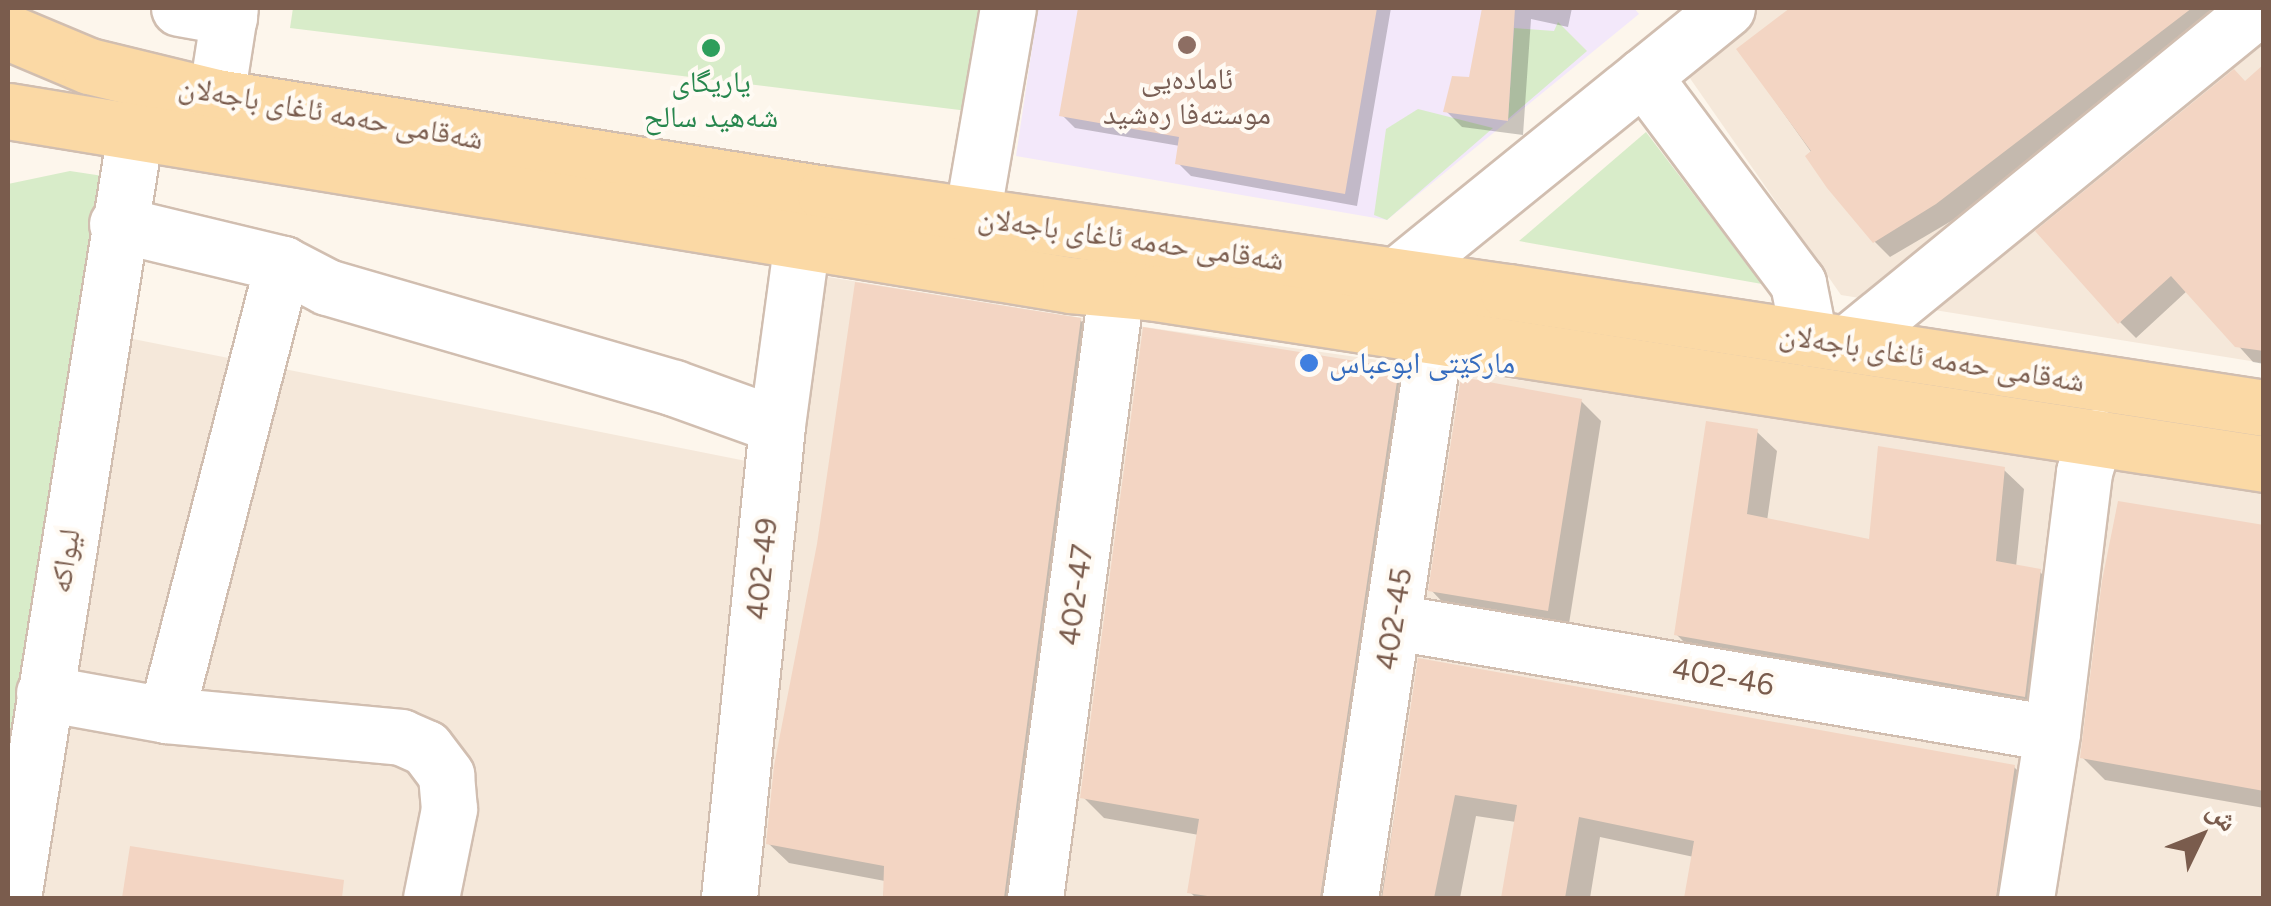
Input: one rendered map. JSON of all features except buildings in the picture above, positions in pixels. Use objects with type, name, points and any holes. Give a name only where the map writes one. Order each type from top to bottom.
[{"type":"main road","name":"شەقامی حەمە ئاغای باجەلان","points":[[8,32],[88,66],[614,185],[802,241],[2264,464]]},
{"type":"main road","name":"شەقامی حەمە ئاغای باجەلان","points":[[17,119],[614,185],[972,216],[1829,340],[1992,370],[2264,408]]},
{"type":"street","points":[[972,216],[1008,8]]},
{"type":"street","points":[[1643,76],[1798,283],[1829,340],[2259,8]]},
{"type":"street","points":[[213,11],[216,97]]},
{"type":"street","points":[[1395,277],[1643,76],[1709,13]]},
{"type":"street","name":"لیواکە","points":[[13,898],[117,224],[135,132]]},
{"type":"street","points":[[117,224],[283,264],[327,287],[674,388],[777,424]]},
{"type":"street","name":"402-49","points":[[729,898],[777,424],[802,241]]},
{"type":"street","points":[[166,715],[283,264]]},
{"type":"street","name":"402-47","points":[[1035,898],[1116,290]]},
{"type":"street","name":"402-45","points":[[1350,898],[1435,340]]},
{"type":"street","points":[[2026,898],[2052,733],[2084,472],[2095,437]]},
{"type":"street","name":"402-46","points":[[1394,622],[2052,733]]},
{"type":"street","points":[[44,694],[166,715],[401,737],[426,748],[446,775],[449,810],[431,898]]},
{"type":"shaded area","points":[[1038,8],[1634,8],[1639,14],[1387,220],[1016,156]]},
{"type":"shaded area","points":[[1708,8],[2263,8],[2263,363],[1841,295],[1687,74]]},
{"type":"shaded area","points":[[778,269],[1095,320],[2263,485],[2263,898],[12,898],[78,328],[751,462]]},
{"type":"green space","name":"یاریگای شەهید سالح","points":[[293,8],[981,8],[968,111],[290,28]]},
{"type":"green space","points":[[1558,22],[1587,51],[1508,119],[1514,28],[1554,31]]},
{"type":"green space","points":[[1418,109],[1493,128],[1387,220],[1374,215],[1386,129]]},
{"type":"green space","points":[[1646,132],[1762,284],[1519,241]]},
{"type":"green space","points":[[70,171],[103,176],[8,801],[8,184]]},
{"type":"place","name":"ئامادەیی موستەفا رەشید","points":[[1187,45]]},
{"type":"place","name":"یاریگای شەهید سالح","points":[[711,48]]},
{"type":"place","name":"مارکێتی ابوعباس","points":[[1309,363]]}]
